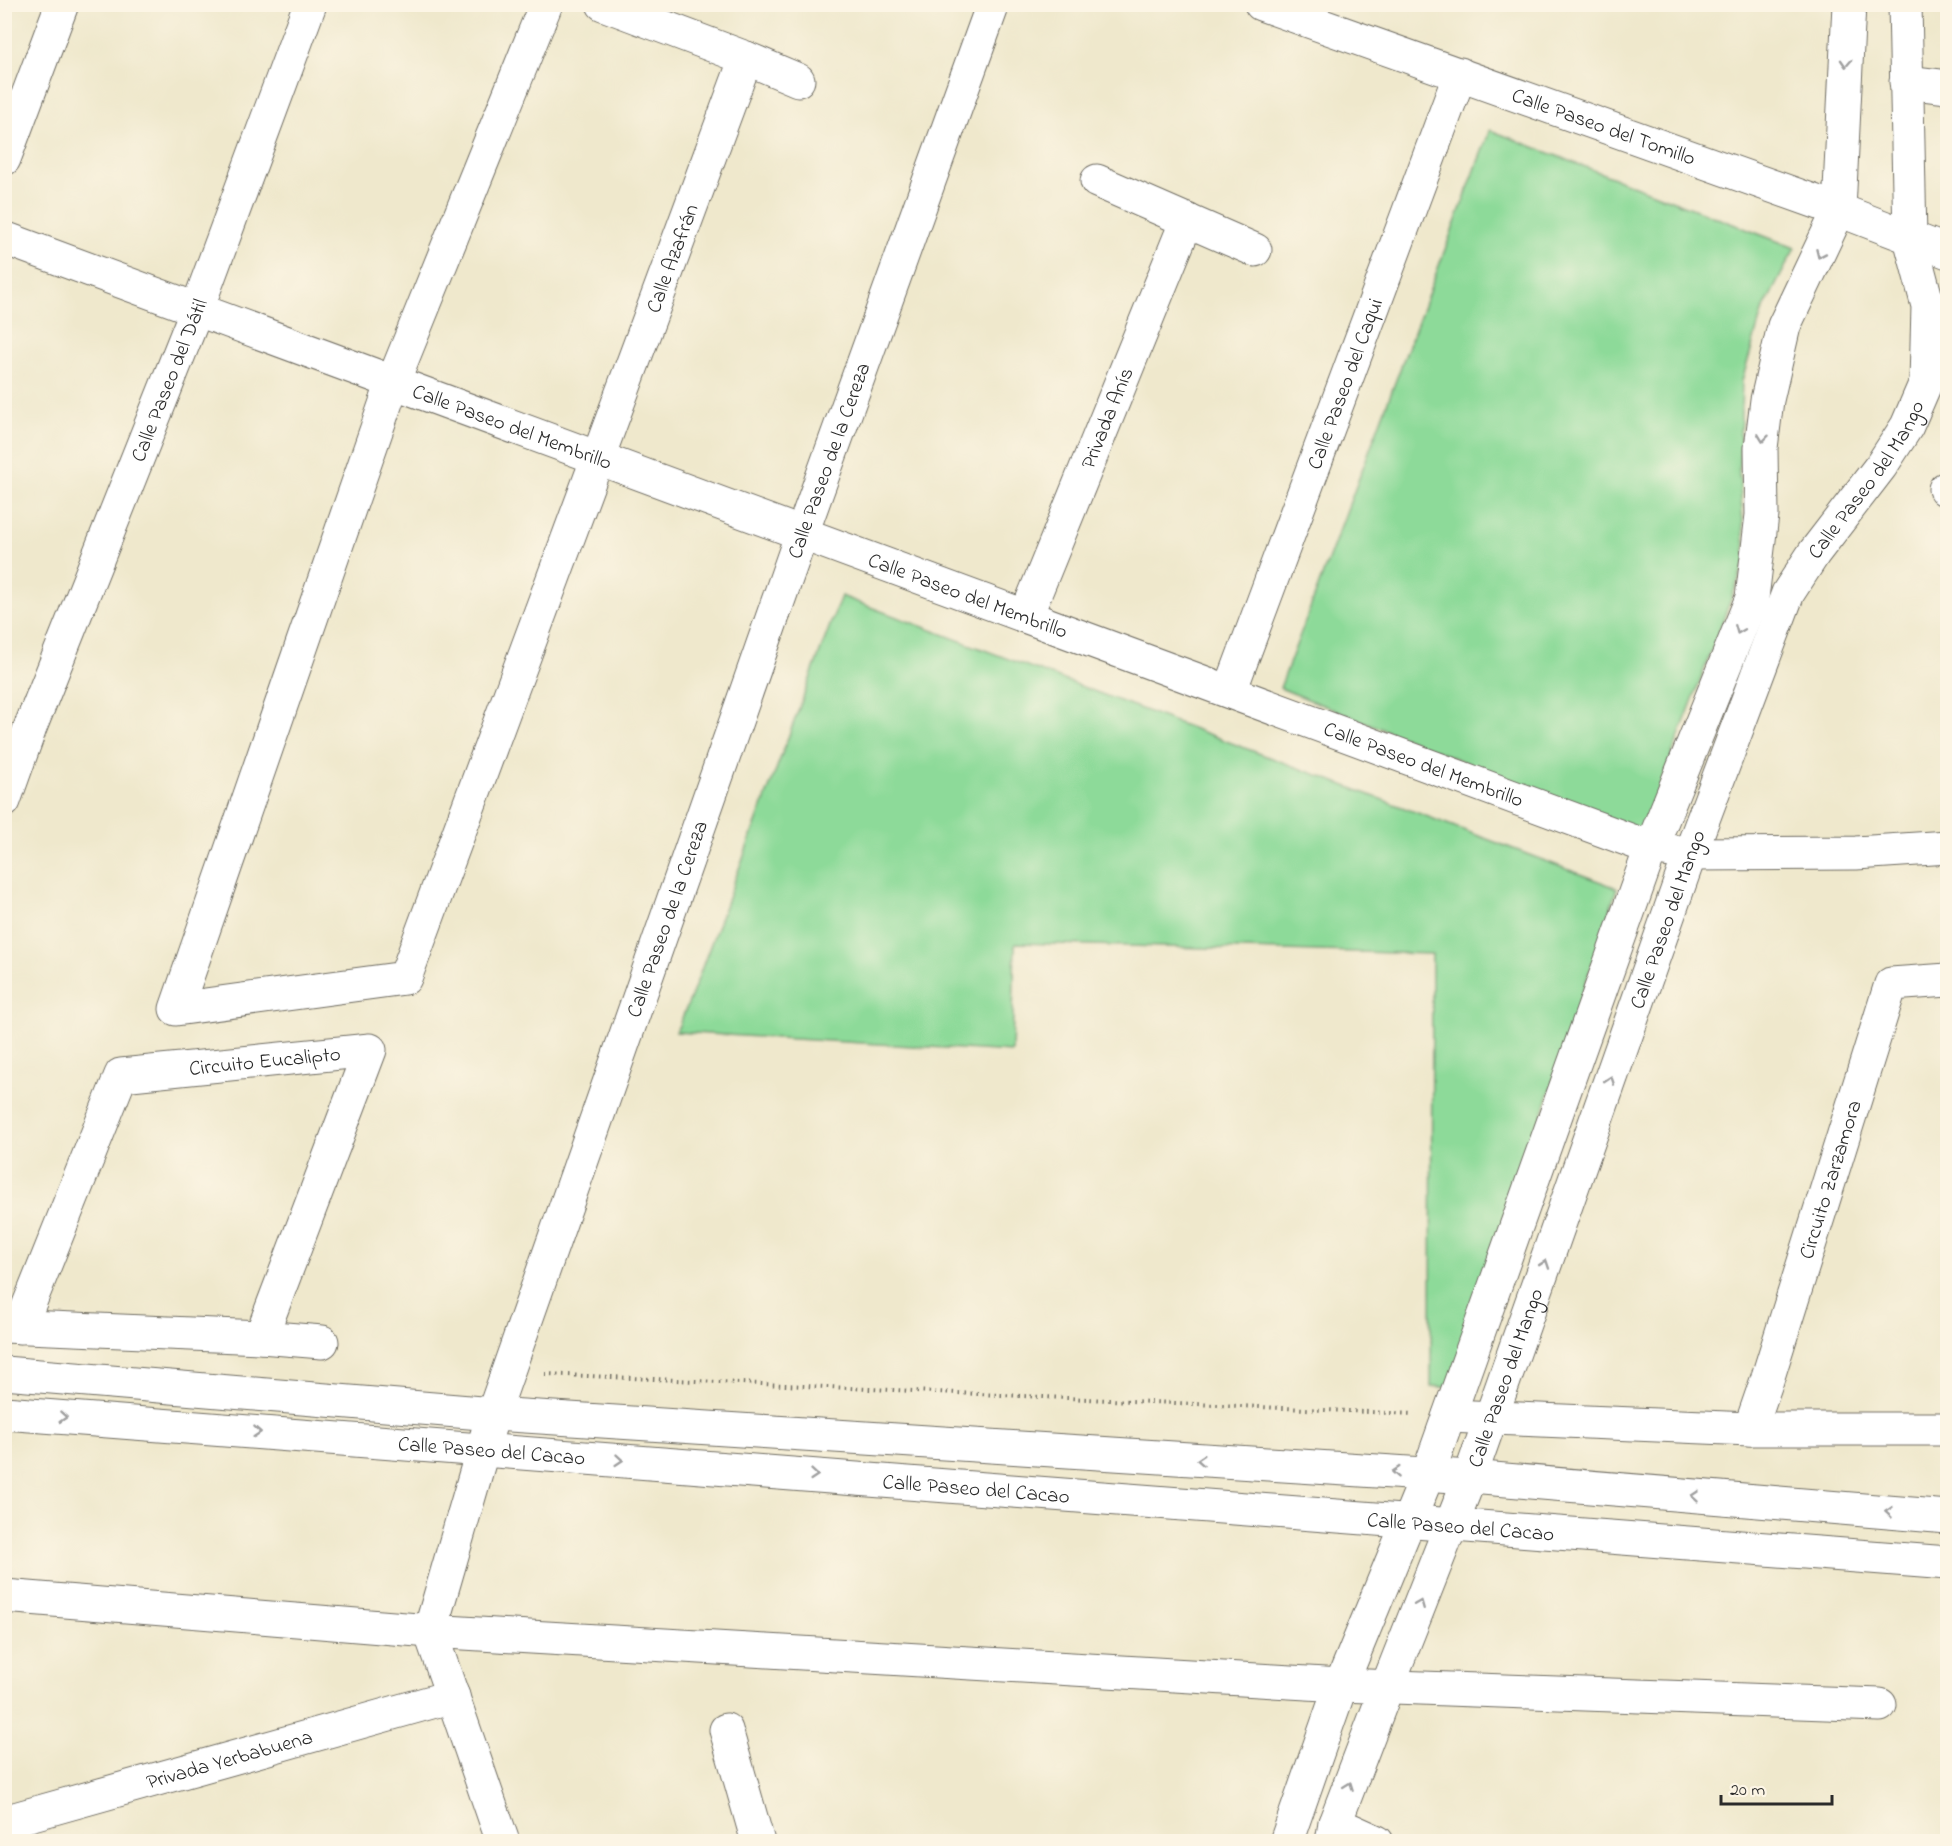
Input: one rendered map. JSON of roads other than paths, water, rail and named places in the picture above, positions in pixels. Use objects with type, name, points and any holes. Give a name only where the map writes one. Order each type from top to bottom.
[{"type":"street","points":[[4,159],[62,4]]},
{"type":"street","name":"Calle Paseo del Dátil","points":[[4,801],[17,733],[197,309],[310,4]]},
{"type":"street","points":[[393,382],[546,4]]},
{"type":"street","points":[[603,4],[798,80]]},
{"type":"street","name":"Calle Paseo de la Cereza","points":[[430,1631],[493,1414],[802,533],[993,4]]},
{"type":"street","name":"Calle Paseo del Tomillo","points":[[1261,4],[1839,210],[1947,252]]},
{"type":"street","name":"Calle Paseo del Mango","points":[[1286,1842],[1341,1685],[1428,1474],[1651,848],[1752,598],[1762,515],[1761,448],[1767,400],[1784,326],[1839,210],[1849,4]]},
{"type":"street","name":"Calle Paseo del Mango","points":[[1333,1832],[1387,1687],[1452,1527],[1690,854],[1788,593],[1820,544],[1881,466],[1907,426],[1926,382],[1928,306],[1910,238],[1905,4]]},
{"type":"street","name":"Calle Azafrán","points":[[393,382],[176,1010],[405,978],[746,58]]},
{"type":"street","name":"Calle Paseo del Caqui","points":[[1230,691],[1460,74]]},
{"type":"street","points":[[1906,82],[1947,87]]},
{"type":"street","points":[[1097,181],[1255,250]]},
{"type":"street","name":"Privada Anís","points":[[1026,616],[1187,220]]},
{"type":"street","name":"Calle Paseo del Membrillo","points":[[4,238],[1651,848],[1690,854],[1856,853],[1947,847]]},
{"type":"street","name":"Circuito Zarzamora","points":[[1750,1429],[1891,984],[1947,980]]},
{"type":"street","name":"Circuito Eucalipto","points":[[12,1327],[121,1075],[370,1050],[261,1337]]},
{"type":"street","points":[[12,1327],[261,1337],[322,1342]]},
{"type":"street","name":"Calle Paseo del Cacao","points":[[4,1373],[493,1414],[1428,1474],[1947,1516]]},
{"type":"street","name":"Calle Paseo del Cacao","points":[[4,1413],[1452,1527],[1947,1563]]},
{"type":"street","points":[[1449,1416],[1750,1429],[1947,1429]]},
{"type":"street","points":[[4,1596],[430,1631],[1341,1685],[1880,1705]]},
{"type":"street","points":[[430,1631],[503,1842]]},
{"type":"street","name":"Privada Yerbabuena","points":[[4,1822],[453,1696]]},
{"type":"street","points":[[726,1730],[758,1842]]},
{"type":"street","points":[[1333,1832],[1377,1842]]}]
